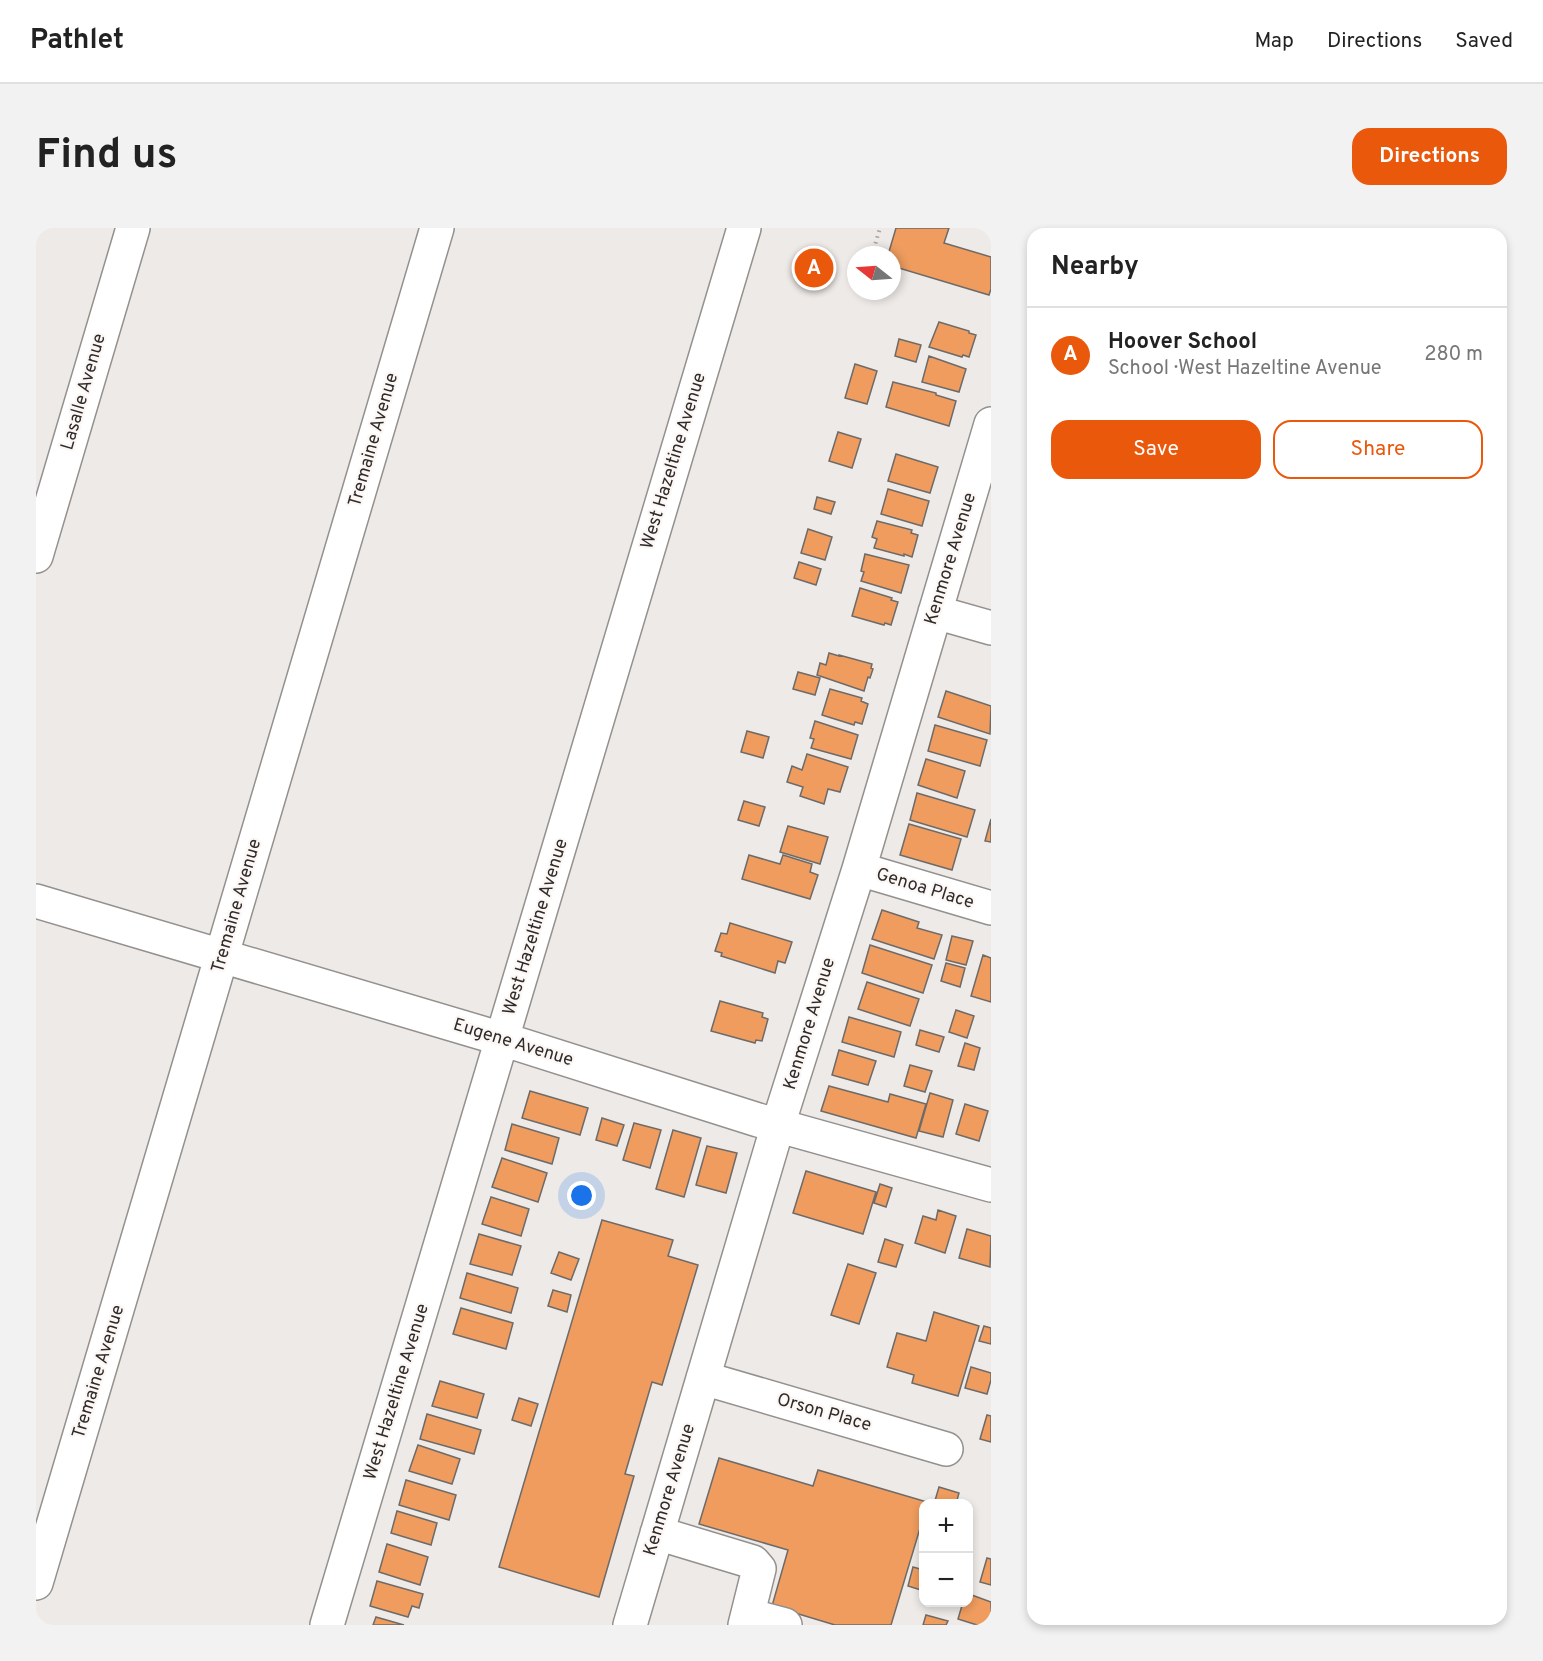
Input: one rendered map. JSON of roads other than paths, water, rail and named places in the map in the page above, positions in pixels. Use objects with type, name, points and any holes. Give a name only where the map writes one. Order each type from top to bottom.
[{"type":"street","name":"Lasalle Avenue","points":[[36,556],[133,228]]},
{"type":"street","name":"Tremaine Avenue","points":[[36,1583],[437,228]]},
{"type":"street","name":"West Hazeltine Avenue","points":[[327,1625],[744,228]]},
{"type":"street","name":"Kenmore Avenue","points":[[630,1625],[778,1125],[859,869],[991,424]]},
{"type":"street","points":[[935,612],[991,628]]},
{"type":"street","name":"Genoa Place","points":[[859,869],[991,908]]},
{"type":"street","name":"Eugene Avenue","points":[[36,900],[502,1039],[778,1125],[991,1185]]},
{"type":"street","name":"Orson Place","points":[[703,1378],[945,1449]]},
{"type":"street","points":[[657,1533],[753,1562],[759,1569],[747,1620],[785,1625]]},
{"type":"place","name":"Hoover School","points":[[814,268]]}]
